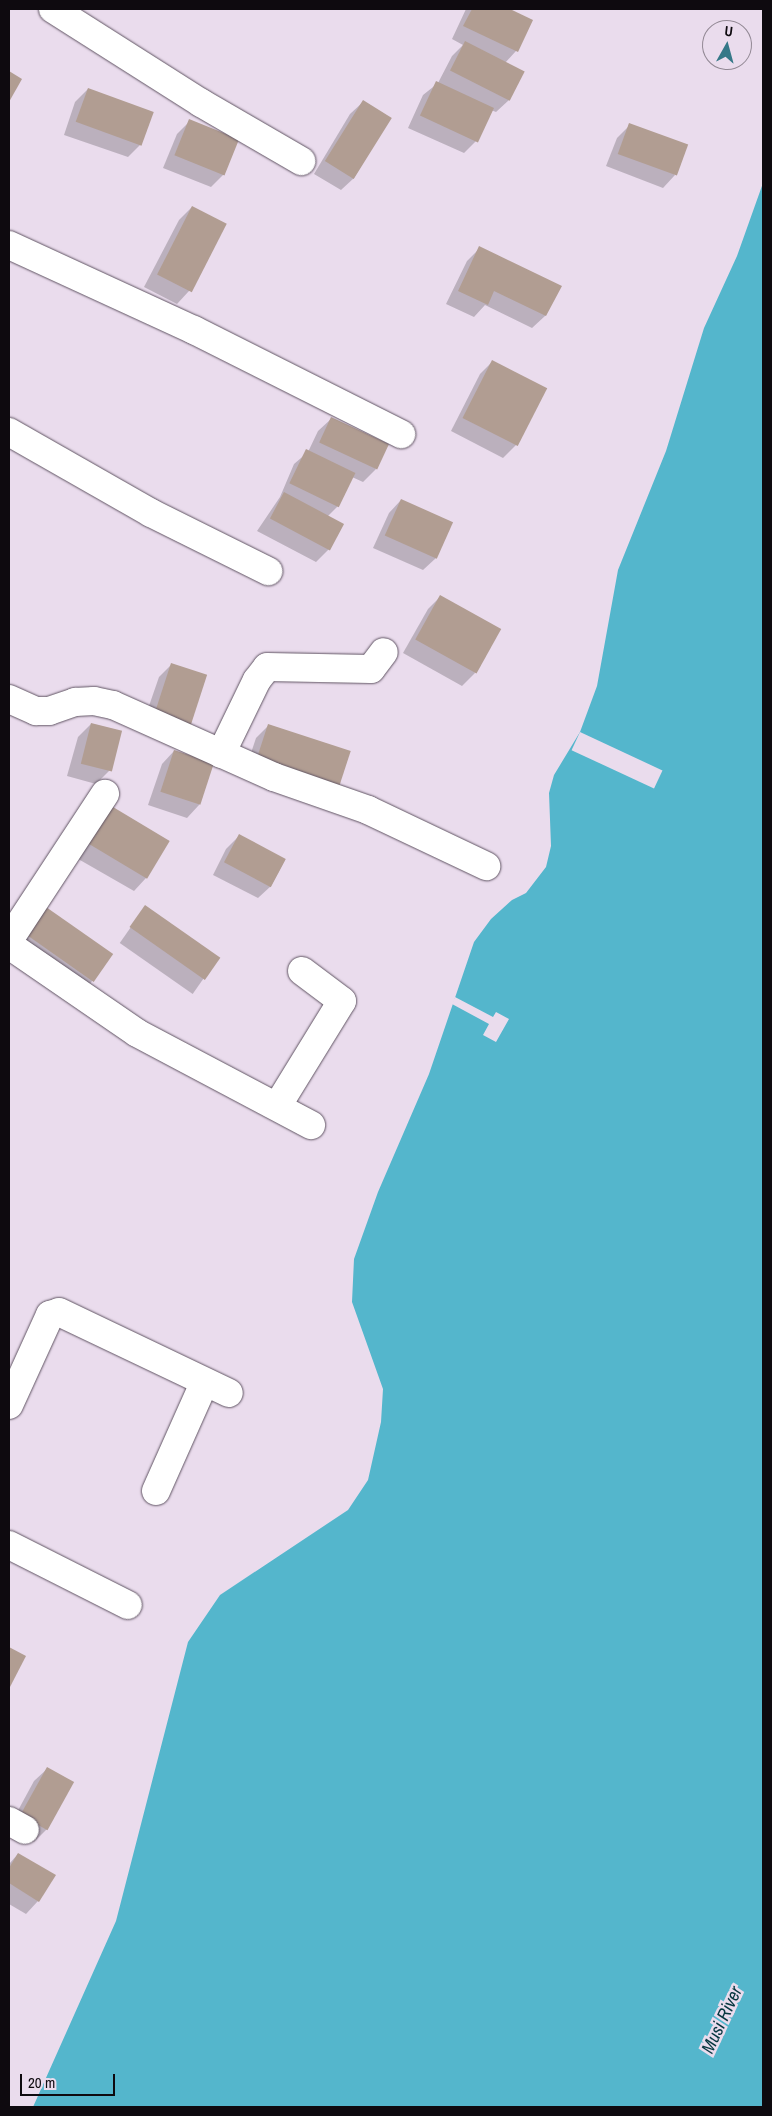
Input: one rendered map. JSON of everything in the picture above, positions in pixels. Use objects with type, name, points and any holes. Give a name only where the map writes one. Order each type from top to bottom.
[{"type":"street","points":[[52,9],[201,104],[301,161]]},
{"type":"street","points":[[9,245],[194,330],[401,434]]},
{"type":"street","points":[[9,432],[151,513],[268,571]]},
{"type":"street","points":[[221,754],[257,680],[267,667],[371,668],[384,652]]},
{"type":"street","points":[[9,698],[36,711],[49,711],[75,702],[94,701],[113,705],[274,777],[368,810],[486,866]]},
{"type":"street","points":[[9,940],[105,794]]},
{"type":"street","points":[[9,945],[137,1033],[278,1105],[311,1125]]},
{"type":"street","points":[[278,1105],[342,1001],[302,972]]},
{"type":"street","points":[[9,1405],[50,1315],[59,1312],[204,1383],[229,1393]]},
{"type":"street","points":[[156,1491],[204,1383]]},
{"type":"street","points":[[9,1545],[128,1604]]},
{"type":"water","name":"Musi River","points":[[763,183],[763,2107],[33,2107],[116,1921],[188,1642],[220,1595],[348,1510],[368,1480],[381,1422],[383,1389],[352,1302],[354,1259],[378,1192],[429,1074],[474,942],[491,919],[512,900],[526,893],[546,867],[551,846],[549,793],[554,775],[580,732],[597,686],[618,570],[666,451],[704,328],[737,256]]},
{"type":"pier","points":[[580,732],[662,770],[654,789],[572,750]]},
{"type":"pier","points":[[455,997],[493,1017],[496,1012],[509,1019],[496,1042],[483,1035],[489,1024],[452,1004]]},
{"type":"building","points":[[472,9],[510,9],[533,20],[518,52],[463,26]]},
{"type":"building","points":[[465,41],[525,71],[510,101],[450,70]]},
{"type":"building","points":[[9,71],[22,79],[9,102]]},
{"type":"building","points":[[436,81],[494,108],[478,142],[420,115]]},
{"type":"building","points":[[88,88],[154,112],[141,146],[76,122]]},
{"type":"building","points":[[363,100],[392,118],[354,179],[325,161]]},
{"type":"building","points":[[189,119],[239,139],[224,175],[174,155]]},
{"type":"building","points":[[629,123],[688,145],[677,176],[618,154]]},
{"type":"building","points":[[192,206],[227,224],[192,292],[157,275]]},
{"type":"building","points":[[479,246],[562,286],[546,316],[494,291],[488,305],[458,291]]},
{"type":"building","points":[[492,360],[547,388],[518,446],[462,418]]},
{"type":"building","points":[[331,417],[389,444],[377,469],[319,442]]},
{"type":"building","points":[[306,449],[355,473],[339,507],[289,483]]},
{"type":"building","points":[[284,492],[344,524],[330,550],[270,518]]},
{"type":"building","points":[[401,499],[453,522],[437,559],[385,536]]},
{"type":"building","points":[[440,595],[501,629],[476,674],[415,640]]},
{"type":"building","points":[[171,663],[207,675],[190,729],[153,717]]},
{"type":"building","points":[[91,723],[122,731],[112,771],[81,764]]},
{"type":"building","points":[[268,724],[351,751],[337,792],[255,765]]},
{"type":"building","points":[[174,750],[214,763],[200,805],[160,792]]},
{"type":"building","points":[[108,804],[170,841],[147,879],[85,842]]},
{"type":"building","points":[[239,834],[286,859],[271,887],[224,862]]},
{"type":"building","points":[[145,905],[220,958],[205,980],[130,927]]},
{"type":"building","points":[[46,907],[113,954],[94,982],[26,935]]},
{"type":"building","points":[[9,1647],[26,1656],[10,1687],[9,1686]]},
{"type":"building","points":[[47,1767],[74,1782],[47,1830],[20,1815]]},
{"type":"building","points":[[18,1853],[56,1875],[39,1902],[9,1883],[9,1868]]}]
